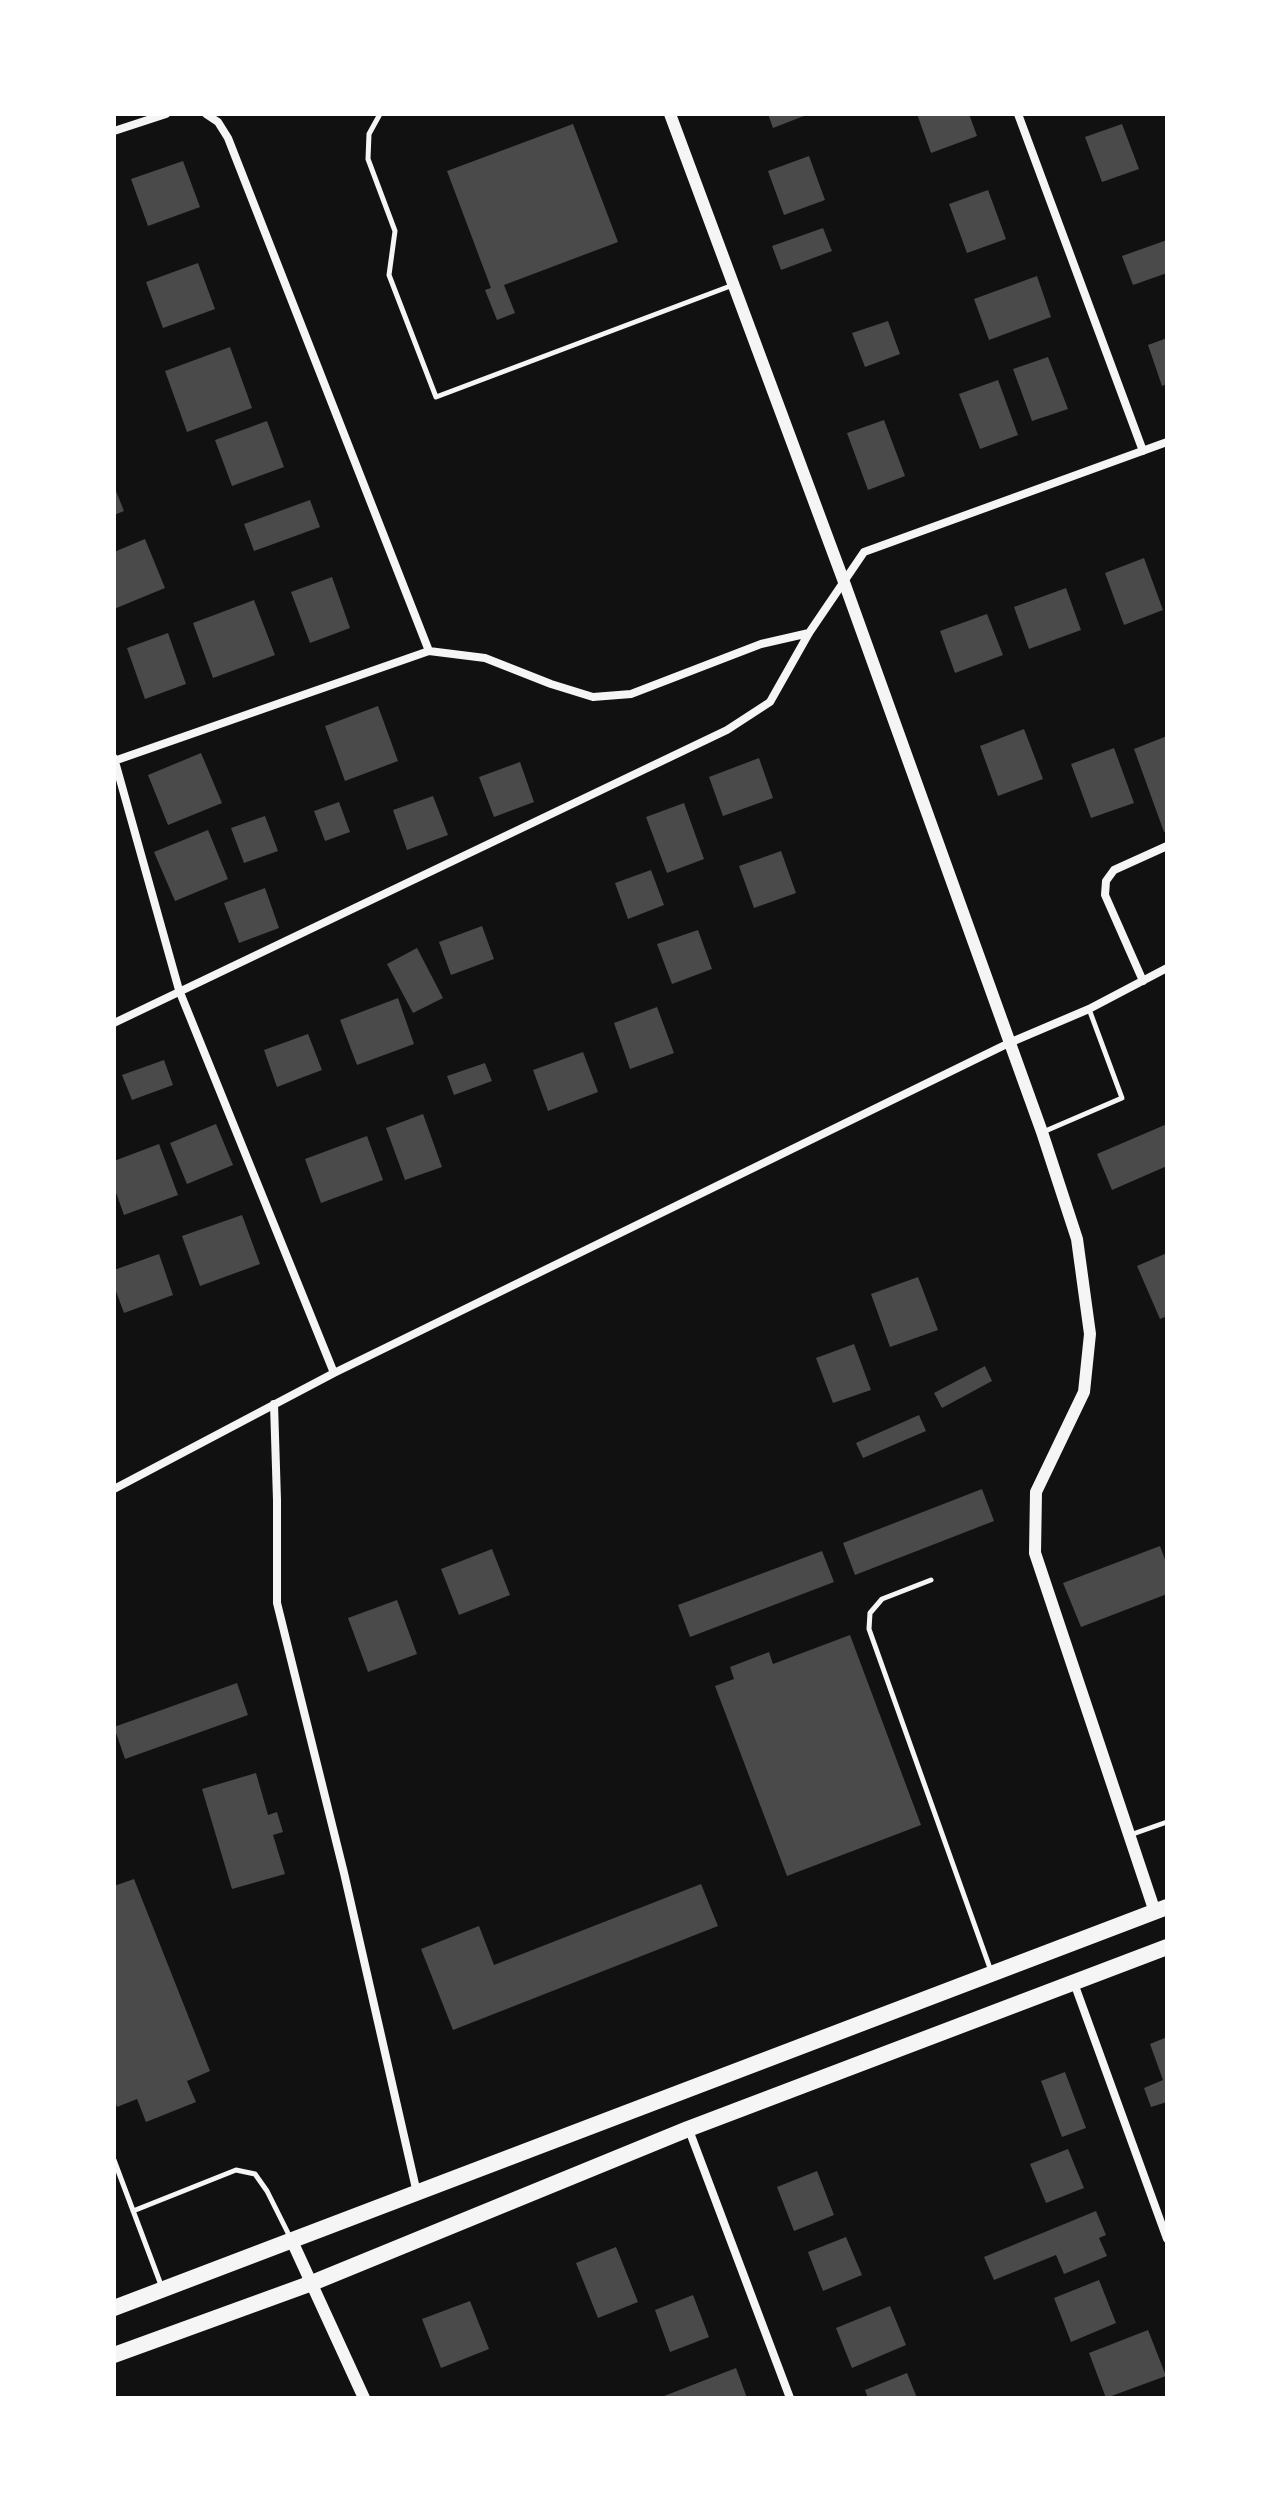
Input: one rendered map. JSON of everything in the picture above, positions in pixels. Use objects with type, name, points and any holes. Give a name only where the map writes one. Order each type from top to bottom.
[{"type":"main road","points":[[114,2308],[991,1972],[1161,1910]]},
{"type":"main road","points":[[114,2355],[312,2283],[688,2129],[1167,1947]]},
{"type":"street","points":[[114,131],[166,114]]},
{"type":"street","points":[[206,114],[218,122],[228,138],[429,651]]},
{"type":"street","points":[[670,114],[844,582],[1042,1132],[1077,1239],[1090,1334],[1084,1392],[1036,1492],[1035,1553],[1129,1835],[1161,1910]]},
{"type":"street","points":[[1018,114],[1143,451]]},
{"type":"street","points":[[114,1023],[727,730],[770,702],[809,633],[864,552],[1167,442]]},
{"type":"street","points":[[334,1373],[179,990],[114,760],[429,651],[485,658],[593,697],[631,694],[761,644],[809,633]]},
{"type":"street","points":[[1143,981],[1105,895],[1106,881],[1114,870],[1167,846]]},
{"type":"street","points":[[114,1489],[334,1373],[1009,1043],[1089,1009],[1167,968]]},
{"type":"street","points":[[274,1404],[277,1603],[344,1873],[417,2194]]},
{"type":"street","points":[[1074,1983],[1167,2239]]},
{"type":"street","points":[[688,2129],[790,2398]]},
{"type":"street","points":[[292,2241],[364,2398]]},
{"type":"lane","points":[[380,114],[369,134],[368,159],[395,231],[389,275],[436,397],[734,285]]},
{"type":"lane","points":[[1042,1132],[1122,1098],[1089,1009]]},
{"type":"lane","points":[[931,1580],[882,1599],[870,1613],[869,1629],[991,1972]]},
{"type":"lane","points":[[1129,1835],[1167,1822]]},
{"type":"lane","points":[[114,2160],[163,2290]]},
{"type":"lane","points":[[133,2211],[236,2170],[255,2174],[292,2241]]},
{"type":"building","points":[[768,114],[809,114],[773,128]]},
{"type":"building","points":[[917,114],[969,114],[977,136],[931,153]]},
{"type":"building","points":[[573,124],[618,242],[504,285],[515,313],[497,320],[485,290],[491,288],[447,171]]},
{"type":"building","points":[[1122,124],[1139,169],[1102,182],[1085,137]]},
{"type":"building","points":[[809,156],[825,200],[784,215],[768,171]]},
{"type":"building","points":[[183,161],[200,207],[148,226],[131,179]]},
{"type":"building","points":[[988,190],[1006,239],[967,253],[949,204]]},
{"type":"building","points":[[823,228],[832,251],[781,270],[772,246]]},
{"type":"building","points":[[1167,240],[1167,273],[1133,285],[1122,256]]},
{"type":"building","points":[[198,263],[215,309],[163,328],[146,282]]},
{"type":"building","points":[[1037,276],[1051,317],[989,340],[974,299]]},
{"type":"building","points":[[888,321],[900,354],[865,367],[852,333]]},
{"type":"building","points":[[1167,338],[1167,384],[1162,386],[1148,345]]},
{"type":"building","points":[[230,347],[252,408],[187,432],[165,371]]},
{"type":"building","points":[[1048,357],[1068,409],[1032,421],[1013,369]]},
{"type":"building","points":[[998,380],[1018,435],[980,449],[959,394]]},
{"type":"building","points":[[884,420],[905,476],[868,490],[847,433]]},
{"type":"building","points":[[267,421],[284,467],[232,486],[215,440]]},
{"type":"building","points":[[114,486],[124,511],[114,515]]},
{"type":"building","points":[[310,500],[320,527],[254,551],[244,524]]},
{"type":"building","points":[[145,539],[165,588],[114,609],[114,552]]},
{"type":"building","points":[[1144,558],[1163,610],[1124,625],[1105,573]]},
{"type":"building","points":[[332,577],[350,628],[310,643],[291,592]]},
{"type":"building","points":[[1066,588],[1081,630],[1029,649],[1014,607]]},
{"type":"building","points":[[254,600],[275,655],[213,678],[193,623]]},
{"type":"building","points":[[987,614],[1003,655],[955,673],[940,631]]},
{"type":"building","points":[[168,633],[186,684],[145,699],[127,648]]},
{"type":"building","points":[[378,706],[398,761],[345,781],[325,726]]},
{"type":"building","points":[[1024,729],[1043,779],[998,796],[980,746]]},
{"type":"building","points":[[1167,736],[1167,831],[1164,832],[1134,749]]},
{"type":"building","points":[[1114,748],[1134,803],[1091,818],[1071,764]]},
{"type":"building","points":[[201,753],[222,803],[168,825],[148,775]]},
{"type":"building","points":[[759,758],[773,798],[723,816],[709,777]]},
{"type":"building","points":[[520,762],[534,802],[494,817],[479,777]]},
{"type":"building","points":[[433,796],[448,835],[407,850],[393,810]]},
{"type":"building","points":[[339,802],[350,832],[325,841],[314,811]]},
{"type":"building","points":[[684,803],[704,859],[667,873],[646,817]]},
{"type":"building","points":[[265,816],[278,851],[244,863],[231,828]]},
{"type":"building","points":[[208,830],[228,879],[175,901],[154,852]]},
{"type":"building","points":[[781,851],[796,893],[754,908],[739,866]]},
{"type":"building","points":[[651,870],[664,905],[628,919],[615,883]]},
{"type":"building","points":[[265,888],[279,928],[239,943],[224,903]]},
{"type":"building","points":[[482,926],[494,959],[451,975],[439,942]]},
{"type":"building","points":[[698,930],[712,969],[672,984],[657,944]]},
{"type":"building","points":[[417,948],[443,998],[413,1013],[387,964]]},
{"type":"building","points":[[398,998],[414,1044],[357,1065],[340,1020]]},
{"type":"building","points":[[657,1007],[674,1053],[630,1069],[614,1023]]},
{"type":"building","points":[[308,1034],[322,1070],[277,1087],[264,1050]]},
{"type":"building","points":[[583,1052],[598,1092],[548,1111],[533,1070]]},
{"type":"building","points":[[164,1060],[173,1085],[132,1100],[122,1075]]},
{"type":"building","points":[[485,1063],[492,1081],[454,1095],[447,1076]]},
{"type":"building","points":[[423,1114],[442,1167],[405,1180],[386,1128]]},
{"type":"building","points":[[216,1124],[233,1165],[187,1184],[170,1143]]},
{"type":"building","points":[[1167,1124],[1167,1166],[1112,1190],[1097,1154]]},
{"type":"building","points":[[367,1136],[383,1180],[321,1203],[305,1159]]},
{"type":"building","points":[[159,1144],[178,1195],[124,1215],[114,1187],[114,1161]]},
{"type":"building","points":[[242,1215],[260,1264],[200,1286],[182,1236]]},
{"type":"building","points":[[1167,1253],[1167,1316],[1160,1319],[1137,1266]]},
{"type":"building","points":[[159,1254],[173,1295],[124,1313],[114,1286],[114,1270]]},
{"type":"building","points":[[918,1277],[938,1330],[890,1347],[871,1294]]},
{"type":"building","points":[[854,1344],[871,1390],[833,1403],[816,1358]]},
{"type":"building","points":[[985,1366],[992,1381],[942,1408],[934,1393]]},
{"type":"building","points":[[919,1415],[926,1431],[863,1458],[856,1443]]},
{"type":"building","points":[[982,1489],[994,1521],[855,1575],[843,1543]]},
{"type":"building","points":[[1160,1546],[1167,1565],[1167,1594],[1081,1627],[1063,1583]]},
{"type":"building","points":[[492,1549],[510,1595],[459,1615],[441,1569]]},
{"type":"building","points":[[822,1551],[834,1582],[690,1637],[678,1605]]},
{"type":"building","points":[[397,1600],[417,1654],[368,1672],[348,1618]]},
{"type":"building","points":[[850,1635],[921,1825],[787,1876],[715,1686],[734,1679],[730,1667],[769,1652],[773,1664]]},
{"type":"building","points":[[237,1683],[248,1715],[125,1759],[114,1727]]},
{"type":"building","points":[[256,1773],[268,1815],[277,1812],[283,1832],[273,1835],[285,1874],[232,1889],[202,1789]]},
{"type":"building","points":[[134,1879],[210,2071],[187,2081],[196,2102],[146,2122],[137,2099],[117,2107],[114,2098],[114,1886]]},
{"type":"building","points":[[701,1884],[718,1926],[453,2030],[421,1949],[479,1926],[494,1965]]},
{"type":"building","points":[[1167,2037],[1167,2102],[1151,2107],[1144,2088],[1163,2080],[1150,2044]]},
{"type":"building","points":[[1065,2072],[1086,2128],[1062,2137],[1041,2081]]},
{"type":"building","points":[[1068,2149],[1084,2188],[1046,2203],[1030,2164]]},
{"type":"building","points":[[817,2171],[834,2215],[794,2231],[777,2187]]},
{"type":"building","points":[[1096,2211],[1106,2235],[1099,2238],[1107,2256],[1064,2274],[1056,2255],[994,2280],[984,2257]]},
{"type":"building","points":[[846,2237],[862,2275],[823,2291],[808,2252]]},
{"type":"building","points":[[616,2247],[638,2302],[598,2318],[576,2263]]},
{"type":"building","points":[[1099,2280],[1116,2323],[1071,2342],[1054,2298]]},
{"type":"building","points":[[693,2295],[709,2337],[670,2352],[655,2310]]},
{"type":"building","points":[[470,2301],[489,2349],[441,2368],[422,2319]]},
{"type":"building","points":[[890,2306],[906,2345],[852,2368],[836,2328]]},
{"type":"building","points":[[1148,2330],[1166,2376],[1106,2398],[1089,2353]]},
{"type":"building","points":[[736,2368],[747,2398],[659,2398]]},
{"type":"building","points":[[907,2373],[917,2398],[868,2398],[865,2390]]}]
